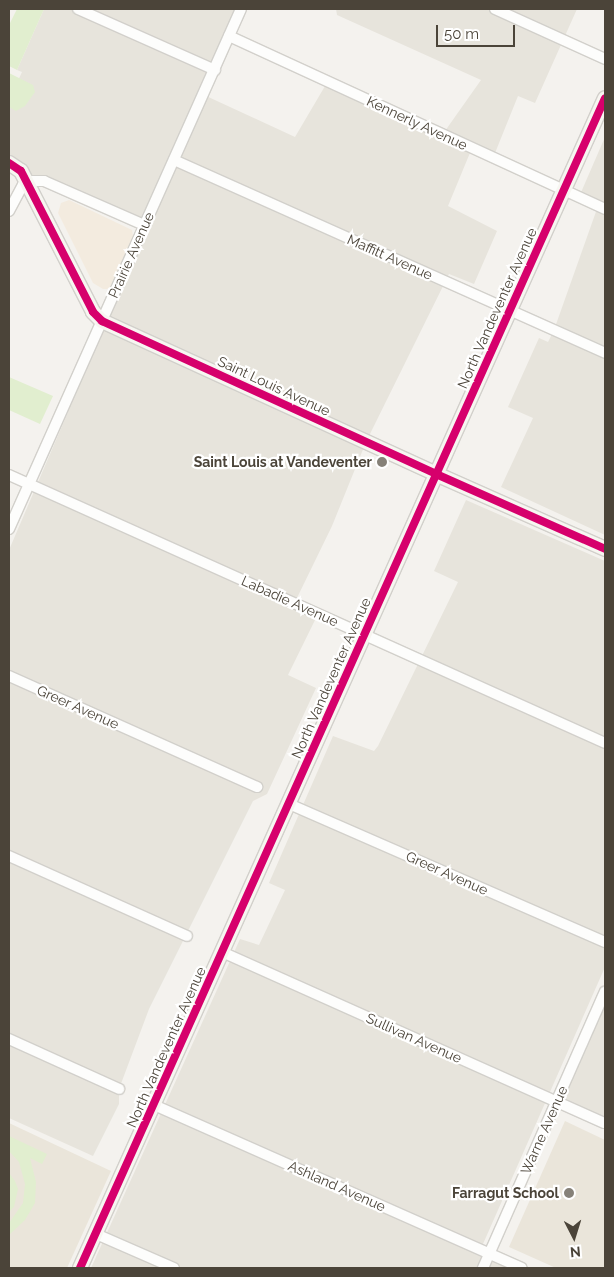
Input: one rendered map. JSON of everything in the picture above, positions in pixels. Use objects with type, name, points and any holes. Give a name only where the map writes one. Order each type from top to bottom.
[{"type":"main road","name":"North Vandeventer Avenue","points":[[80,1268],[605,98]]},
{"type":"main road","name":"Saint Louis Avenue","points":[[9,163],[18,168],[27,183],[93,312],[102,321],[436,474],[605,548]]},
{"type":"street","points":[[78,9],[215,70]]},
{"type":"street","name":"Prairie Avenue","points":[[9,530],[241,9]]},
{"type":"street","points":[[495,9],[605,59]]},
{"type":"street","name":"Kennerly Avenue","points":[[229,36],[605,209]]},
{"type":"street","name":"Maffitt Avenue","points":[[174,160],[605,353]]},
{"type":"street","points":[[9,210],[19,191],[27,183],[44,181],[144,225]]},
{"type":"street","name":"Labadie Avenue","points":[[9,475],[605,743]]},
{"type":"street","name":"Greer Avenue","points":[[9,676],[257,787]]},
{"type":"street","name":"Greer Avenue","points":[[289,804],[605,942]]},
{"type":"street","points":[[9,856],[187,936]]},
{"type":"street","name":"Sullivan Avenue","points":[[222,952],[605,1123]]},
{"type":"street","name":"Warne Avenue","points":[[483,1268],[605,992]]},
{"type":"street","points":[[9,1039],[118,1089]]},
{"type":"street","name":"Ashland Avenue","points":[[154,1105],[521,1268]]},
{"type":"street","points":[[96,1234],[174,1268]]},
{"type":"shaded area","points":[[44,9],[241,9],[204,95],[295,137],[328,81],[445,131],[481,80],[337,15],[336,9],[577,9],[535,103],[518,96],[493,158],[472,148],[448,206],[497,231],[474,284],[449,274],[366,442],[332,526],[295,602],[316,618],[288,675],[316,688],[267,794],[253,801],[149,1009],[119,1089],[119,1104],[93,1156],[9,1118],[9,550],[68,412],[64,406],[144,225],[37,181],[9,163],[9,100],[22,72],[17,70]]},
{"type":"shaded area","points":[[605,137],[605,535],[501,487],[533,418],[508,407],[539,338],[548,342],[554,330],[598,206],[579,197]]},
{"type":"shaded area","points":[[69,200],[132,230],[133,236],[110,287],[107,289],[103,289],[93,283],[58,213],[61,203]]},
{"type":"shaded area","points":[[466,500],[605,561],[605,967],[479,1253],[512,1268],[91,1268],[240,939],[259,945],[285,890],[269,883],[333,736],[374,751],[378,746],[458,582],[434,571]]},
{"type":"shaded area","points":[[605,999],[605,1123],[557,1102]]},
{"type":"shaded area","name":"Farragut School","points":[[565,1121],[605,1140],[605,1268],[556,1268],[509,1247]]},
{"type":"shaded area","points":[[9,1123],[111,1171],[67,1268],[9,1268]]},
{"type":"green space","points":[[17,9],[44,9],[17,70],[9,66],[9,25]]},
{"type":"green space","points":[[9,73],[33,85],[35,92],[25,106],[16,111],[9,107]]},
{"type":"green space","points":[[9,377],[53,396],[40,424],[9,410]]},
{"type":"green space","points":[[9,1136],[47,1154],[42,1164],[30,1158],[36,1182],[35,1203],[25,1220],[9,1235],[9,1223],[23,1203],[25,1184],[19,1162],[9,1151]]},
{"type":"green space","points":[[9,1173],[18,1189],[14,1207],[9,1212]]},
{"type":"cycle path","points":[[80,1268],[605,98]]},
{"type":"cycle path","points":[[9,163],[21,171],[93,312],[102,321],[605,549]]},
{"type":"place","name":"Saint Louis at Vandeventer","points":[[382,462]]},
{"type":"place","name":"Farragut School","points":[[569,1193]]}]
